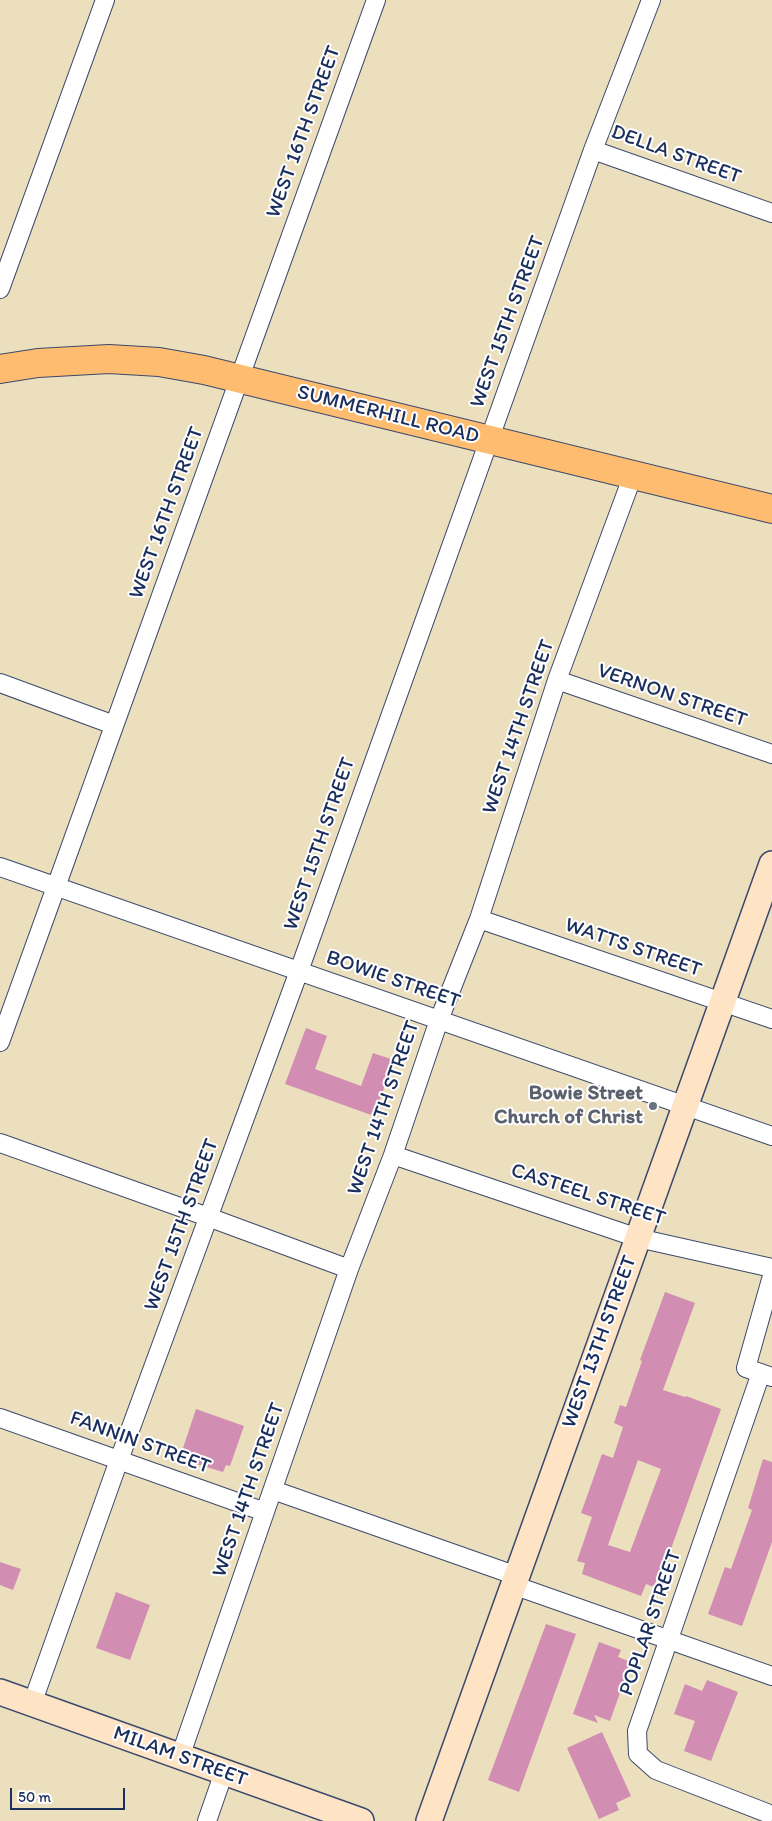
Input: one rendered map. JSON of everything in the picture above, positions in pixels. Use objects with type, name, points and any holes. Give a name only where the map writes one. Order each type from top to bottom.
[{"type":"main road","name":"SUMMERHILL ROAD","points":[[0,369],[54,361],[109,359],[159,362],[240,378],[772,509]]},
{"type":"street","points":[[2,279],[105,0]]},
{"type":"street","name":"WEST 16TH STREET","points":[[0,1042],[376,0]]},
{"type":"street","name":"WEST 15TH STREET","points":[[32,1704],[119,1460],[299,971],[391,709],[490,440],[593,150],[651,0]]},
{"type":"street","name":"DELLA STREET","points":[[593,150],[772,213]]},
{"type":"street","name":"WEST 14TH STREET","points":[[180,1757],[348,1269],[393,1154],[439,1020],[479,919],[557,680],[633,475]]},
{"type":"street","name":"VERNON STREET","points":[[557,680],[772,754]]},
{"type":"street","points":[[0,683],[114,725]]},
{"type":"street","name":"WEST 13TH STREET","points":[[429,1821],[772,864]]},
{"type":"street","name":"BOWIE STREET","points":[[0,867],[772,1136]]},
{"type":"street","name":"WATTS STREET","points":[[479,919],[772,1019]]},
{"type":"street","points":[[0,1143],[348,1269]]},
{"type":"street","name":"CASTEEL STREET","points":[[393,1154],[638,1238],[772,1268]]},
{"type":"street","name":"POPLAR STREET","points":[[767,1812],[656,1770],[638,1754],[637,1731],[760,1373],[772,1276]]},
{"type":"street","name":"FANNIN STREET","points":[[0,1418],[265,1512]]},
{"type":"street","points":[[273,1490],[669,1640],[772,1676]]},
{"type":"street","name":"MILAM STREET","points":[[0,1692],[360,1821]]},
{"type":"street","points":[[207,1821],[224,1772]]},
{"type":"building","points":[[306,1028],[327,1036],[315,1069],[361,1086],[373,1053],[394,1060],[374,1116],[285,1084]]},
{"type":"building","points":[[665,1292],[695,1303],[663,1390],[721,1409],[671,1549],[668,1548],[654,1587],[646,1584],[641,1596],[582,1574],[585,1563],[577,1561],[592,1517],[581,1513],[602,1454],[613,1458],[623,1427],[614,1423],[620,1405],[626,1407],[642,1361],[640,1360]],"holes":[[[638,1460],[661,1469],[630,1552],[608,1545]]]},
{"type":"building","points":[[196,1409],[244,1426],[230,1466],[226,1465],[223,1472],[193,1463],[196,1455],[182,1451]]},
{"type":"building","points":[[763,1459],[772,1462],[772,1542],[742,1626],[708,1614],[725,1567],[731,1569],[752,1510],[748,1508]]},
{"type":"building","points":[[0,1562],[21,1569],[13,1590],[0,1585]]},
{"type":"building","points":[[116,1592],[150,1605],[130,1660],[96,1648]]},
{"type":"building","points":[[546,1624],[576,1634],[519,1792],[488,1780]]},
{"type":"building","points":[[599,1642],[621,1650],[618,1657],[631,1662],[610,1721],[594,1715],[598,1723],[573,1714]]},
{"type":"building","points":[[707,1680],[738,1692],[711,1761],[684,1751],[695,1721],[674,1714],[685,1684],[702,1691]]},
{"type":"building","points":[[602,1732],[631,1796],[616,1803],[619,1810],[599,1819],[567,1748]]},
{"type":"place","name":"Bowie Street Church of Christ","points":[[653,1106]]}]
